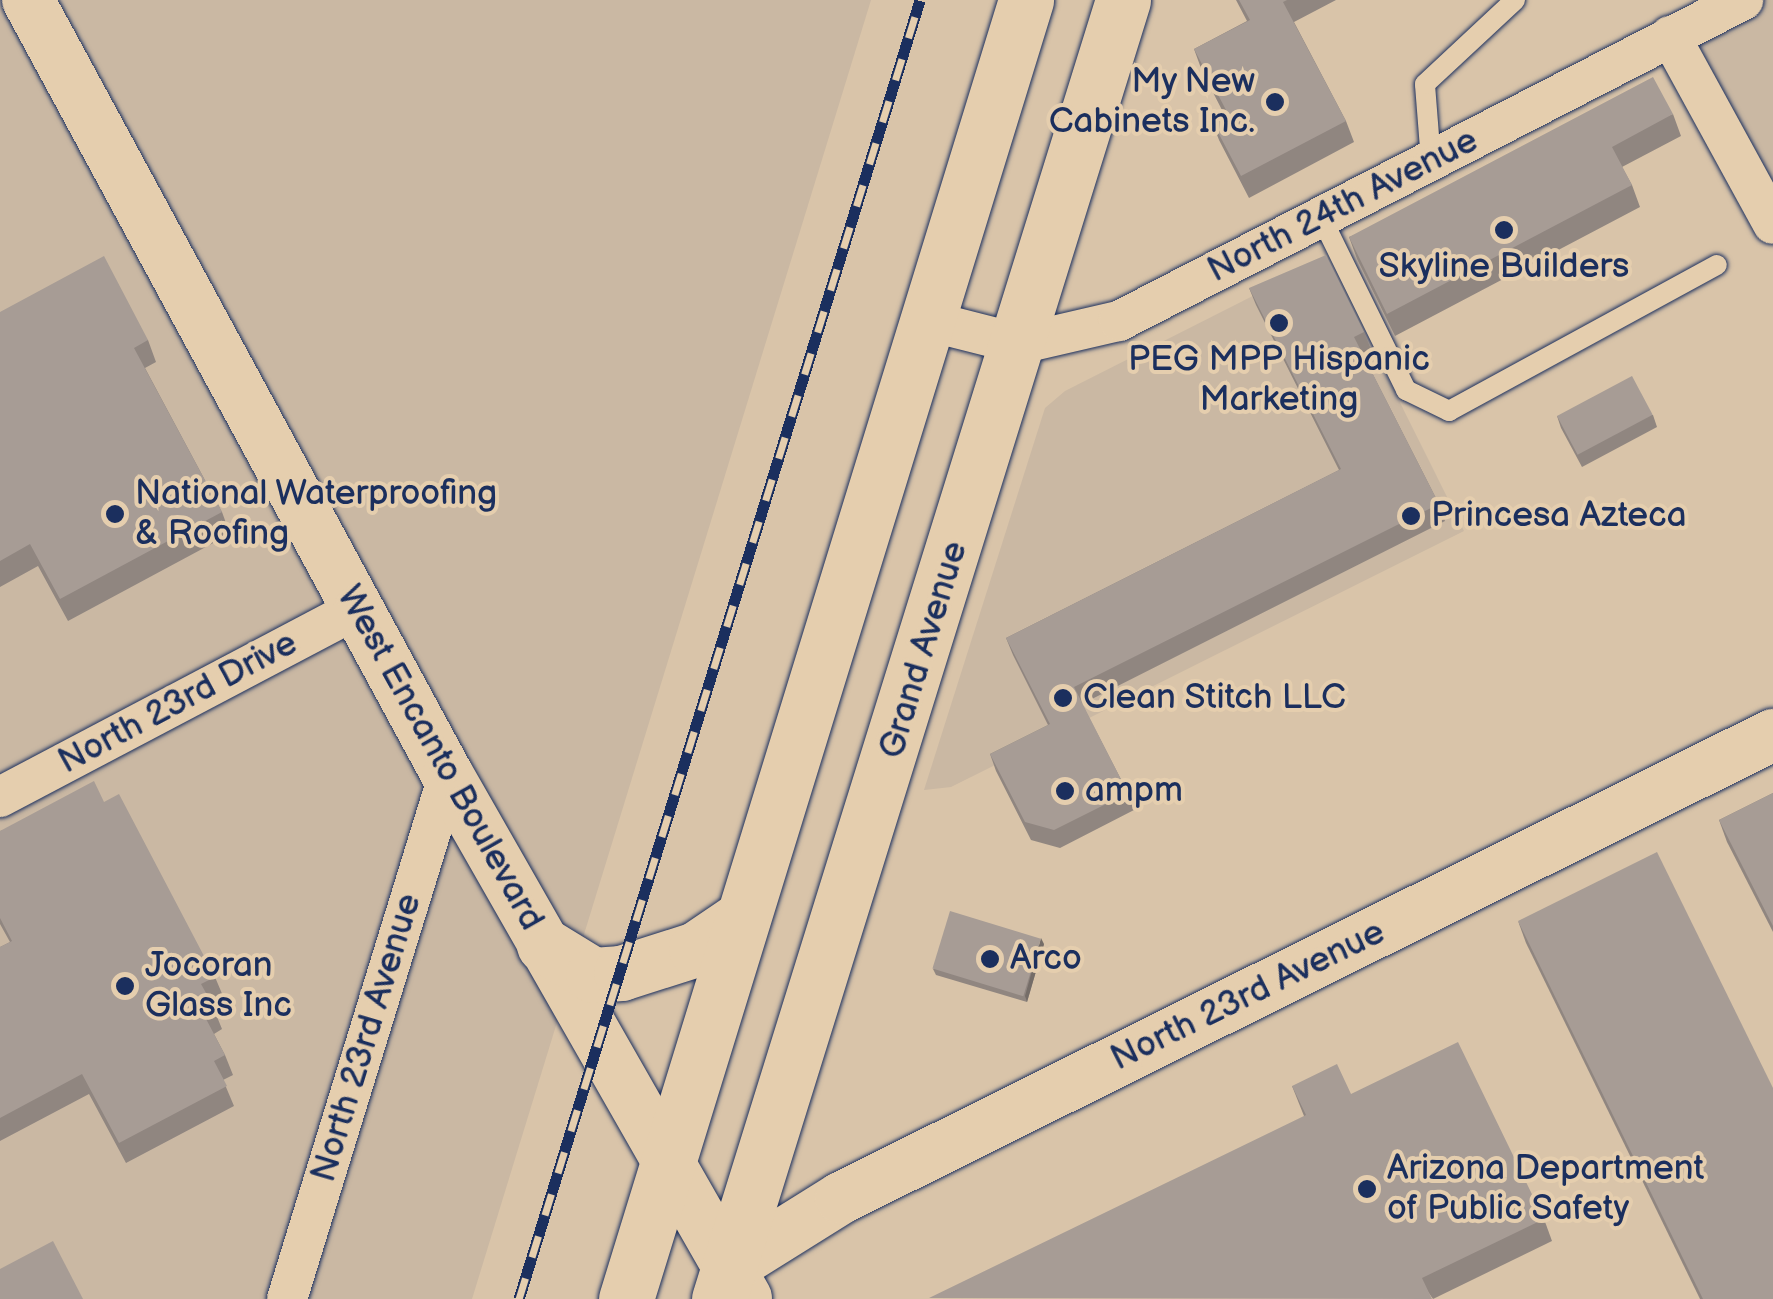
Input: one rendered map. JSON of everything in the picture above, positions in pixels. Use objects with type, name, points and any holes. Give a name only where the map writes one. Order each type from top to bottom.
[{"type":"main road","points":[[626,1299],[1026,0]]},
{"type":"main road","name":"Grand Avenue","points":[[732,1289],[1124,0]]},
{"type":"main road","points":[[544,945],[593,975],[622,974],[696,949],[744,917]]},
{"type":"street","name":"West Encanto Boulevard","points":[[28,0],[356,610],[668,1166],[732,1289]]},
{"type":"street","name":"North 24th Avenue","points":[[926,320],[1019,344],[1119,320],[1743,0]]},
{"type":"street","points":[[1670,36],[1773,224]]},
{"type":"street","name":"North 23rd Drive","points":[[0,797],[356,610]]},
{"type":"street","name":"North 23rd Avenue","points":[[732,1289],[841,1198],[1773,735]]},
{"type":"street","name":"North 23rd Avenue","points":[[287,1299],[448,776]]},
{"type":"lane","points":[[1431,161],[1425,84],[1516,0]]},
{"type":"lane","points":[[1321,217],[1406,390],[1450,411],[1717,265]]},
{"type":"shaded area","points":[[0,0],[871,0],[472,1299],[0,1299]]},
{"type":"shaded area","points":[[1743,0],[1773,0],[1773,224],[1670,36]]},
{"type":"shaded area","points":[[1328,258],[1464,531],[951,787],[924,790],[1045,408],[1065,391]]},
{"type":"building","name":"My New Cabinets Inc.","points":[[1239,0],[1287,0],[1283,2],[1346,121],[1241,176],[1211,119],[1226,110],[1194,49],[1250,20]]},
{"type":"building","name":"Skyline Builders","points":[[1653,77],[1673,114],[1612,147],[1632,185],[1387,314],[1349,237]]},
{"type":"building","points":[[1326,255],[1364,332],[1354,337],[1439,504],[1074,687],[1128,793],[1054,830],[1025,822],[990,754],[1050,724],[1006,638],[1341,469],[1249,288]]},
{"type":"building","points":[[104,256],[148,340],[134,348],[222,512],[60,599],[30,544],[0,561],[0,312]]},
{"type":"building","points":[[1632,376],[1653,415],[1578,455],[1557,416]]},
{"type":"building","name":"Jocoran Glass Inc","points":[[94,781],[104,802],[119,794],[215,977],[201,984],[215,1009],[204,1015],[225,1055],[214,1061],[227,1086],[119,1143],[82,1074],[0,1118],[0,947],[12,941],[0,918],[0,831]]},
{"type":"building","points":[[1773,793],[1773,926],[1719,820]]},
{"type":"building","points":[[1657,852],[1773,1088],[1773,1299],[1703,1299],[1518,921]]},
{"type":"building","name":"Arco","points":[[950,911],[1041,939],[1023,996],[932,968]]},
{"type":"building","name":"Arizona Department of Public Safety","points":[[1458,1042],[1544,1219],[1422,1278],[1432,1299],[929,1298],[1306,1115],[1292,1086],[1337,1064],[1351,1094]]},
{"type":"building","points":[[53,1241],[83,1299],[0,1299],[0,1269]]},
{"type":"railway","points":[[519,1299],[920,0]]},
{"type":"place","name":"My New Cabinets Inc.","points":[[1275,102]]},
{"type":"place","name":"Skyline Builders","points":[[1504,230]]},
{"type":"place","name":"PEG MPP Hispanic Marketing","points":[[1279,323]]},
{"type":"place","name":"National Waterproofing & Roofing","points":[[115,514]]},
{"type":"place","name":"Princesa Azteca","points":[[1411,516]]},
{"type":"place","name":"Clean Stitch LLC","points":[[1063,698]]},
{"type":"place","name":"ampm","points":[[1065,791]]},
{"type":"place","name":"Arco","points":[[990,959]]},
{"type":"place","name":"Jocoran Glass Inc","points":[[125,986]]},
{"type":"place","name":"Arizona Department of Public Safety","points":[[1367,1189]]}]
